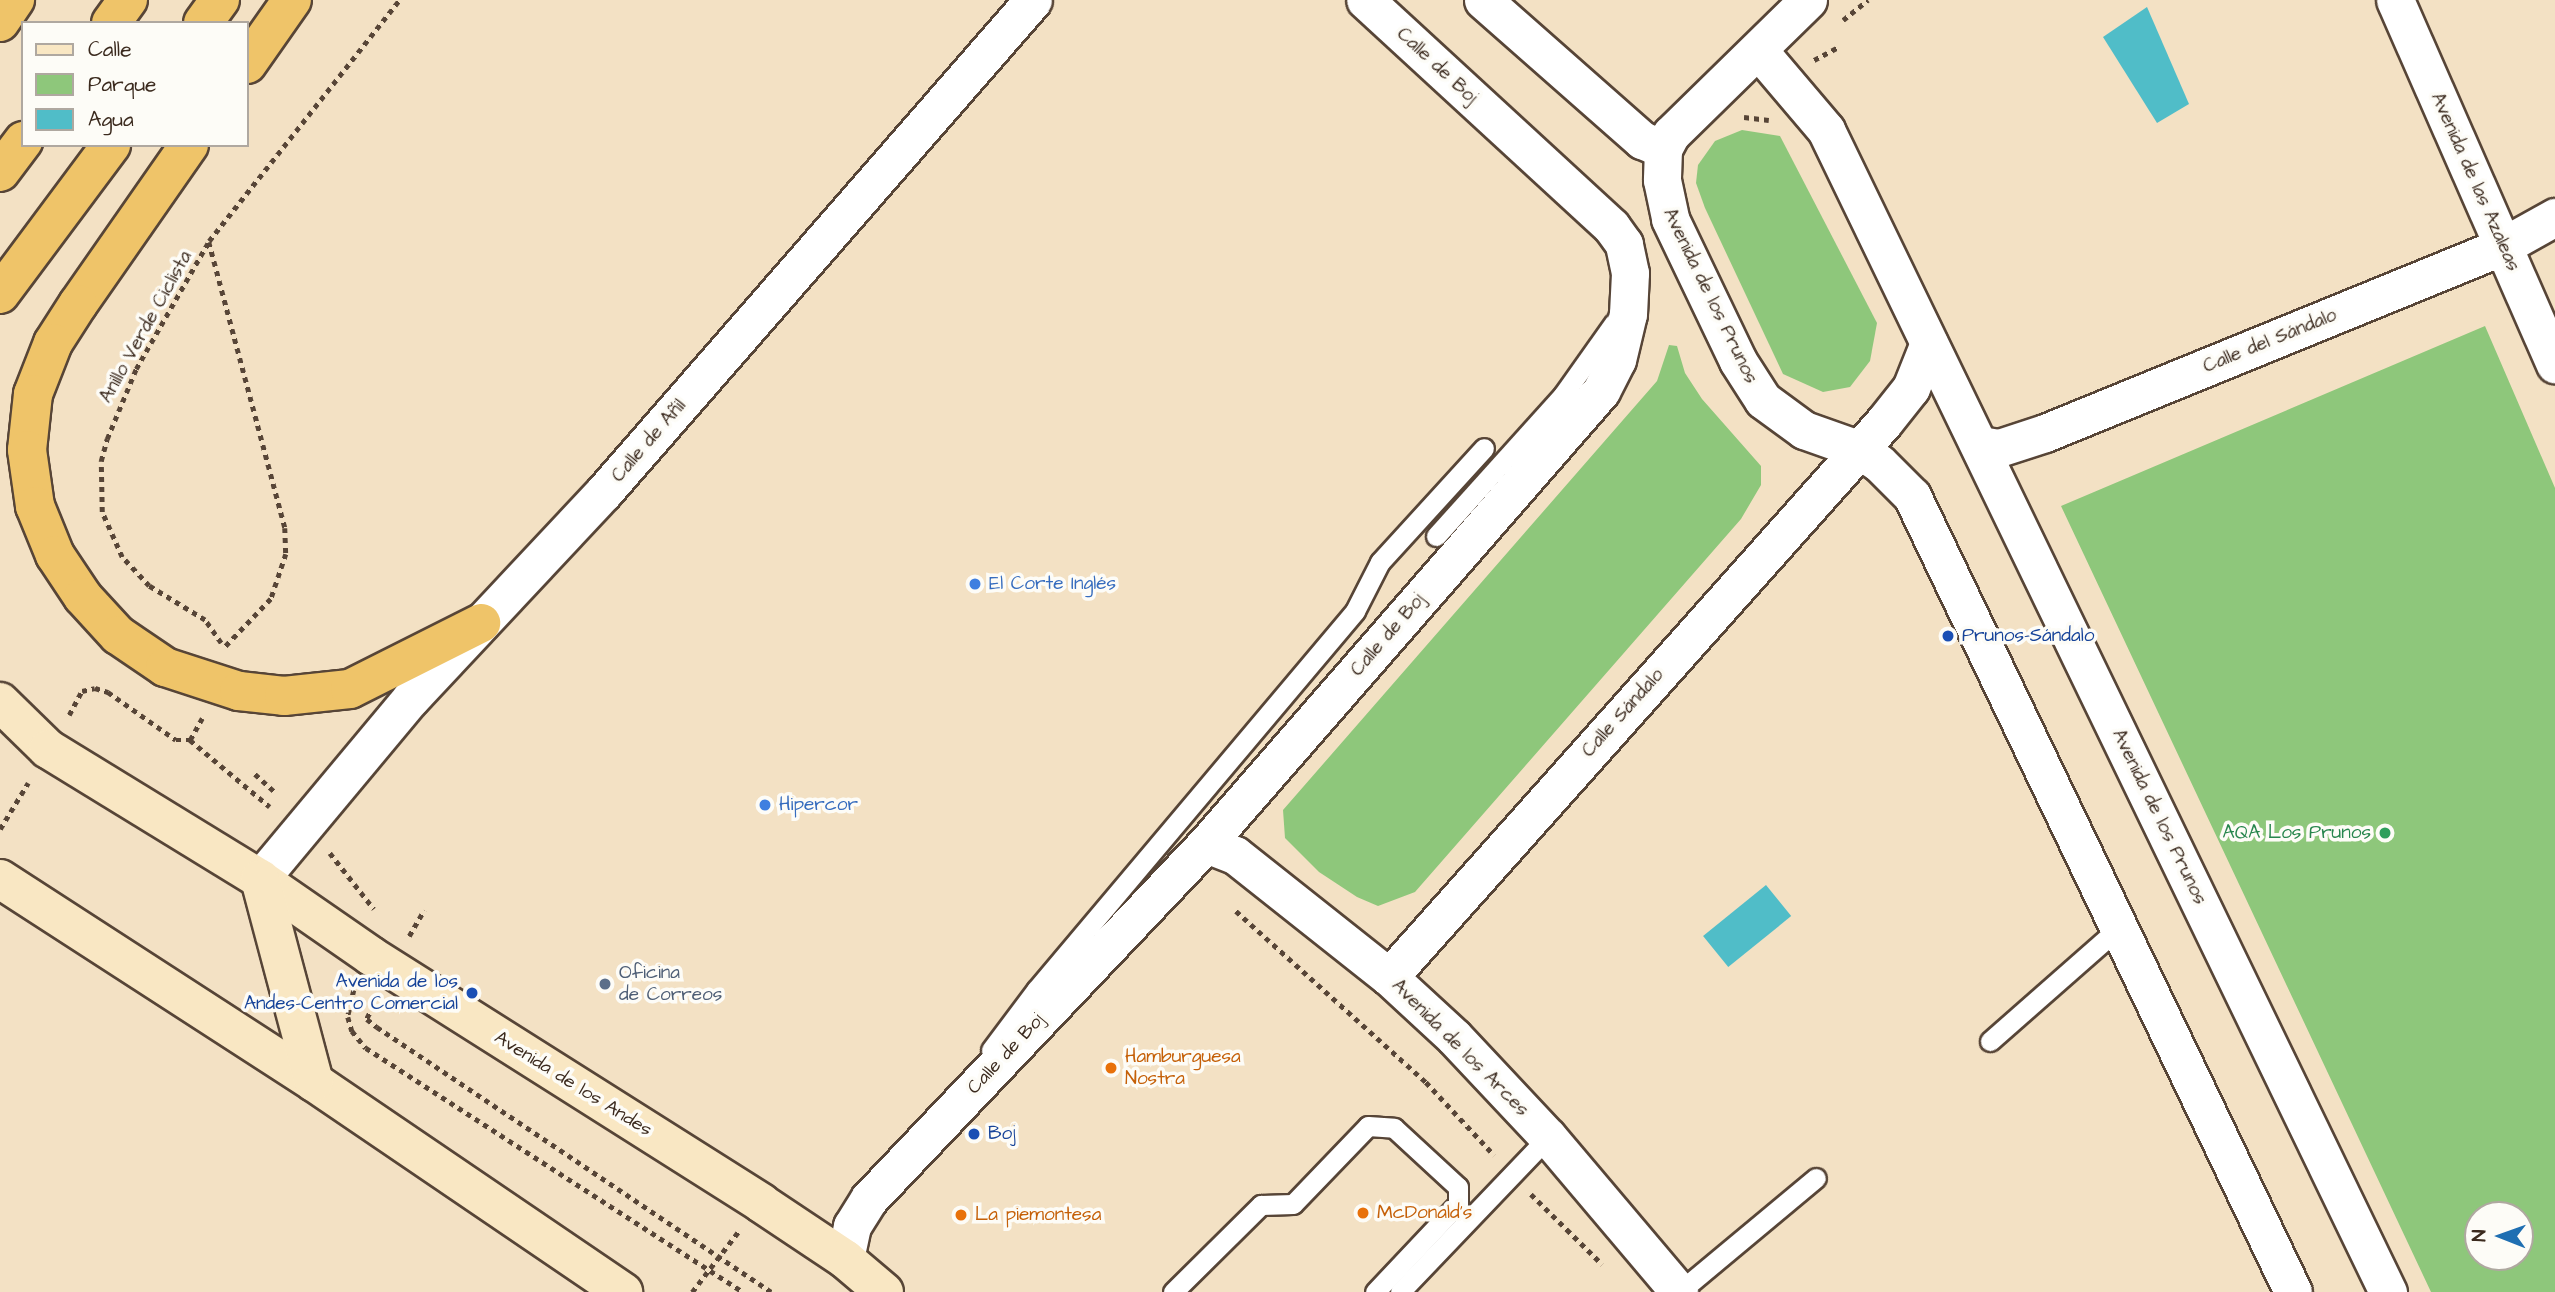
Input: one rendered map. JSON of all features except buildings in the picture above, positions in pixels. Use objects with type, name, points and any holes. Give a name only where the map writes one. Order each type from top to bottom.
[{"type":"highway","points":[[0,22],[15,0]]},
{"type":"highway","points":[[112,21],[128,0]]},
{"type":"highway","points":[[204,21],[220,0]]},
{"type":"highway","points":[[248,63],[292,0]]},
{"type":"highway","points":[[0,172],[21,144]]},
{"type":"highway","points":[[0,295],[110,147]]},
{"type":"highway","points":[[189,147],[53,343],[33,394],[27,450],[35,506],[55,555],[83,597],[118,635],[164,667],[218,668],[284,696],[350,688],[481,623]]},
{"type":"main road","name":"Avenida de los Andes","points":[[0,702],[48,749],[260,879],[371,956],[845,1259],[884,1292]]},
{"type":"main road","points":[[0,879],[314,1082],[623,1292]]},
{"type":"main road","points":[[260,879],[314,1082]]},
{"type":"street","name":"Calle de Añil","points":[[260,879],[411,698],[603,493],[1033,0]]},
{"type":"street","name":"Calle de Boj","points":[[845,1259],[852,1226],[869,1199],[1206,844],[1601,391],[1617,360],[1628,314],[1630,273],[1624,244],[1611,226],[1365,0]]},
{"type":"street","points":[[1483,0],[1642,140],[1663,149],[1671,134],[1759,51],[1808,0]]},
{"type":"street","name":"Avenida de las Azaleas","points":[[2395,0],[2555,364]]},
{"type":"street","name":"Avenida de los Prunos","points":[[1759,51],[1826,130],[2388,1292]]},
{"type":"street","name":"Avenida de los Prunos","points":[[1663,149],[1662,180],[1670,219],[1738,361],[1763,400],[1804,430],[1858,449],[1900,480],[1912,496],[2121,926],[2293,1292]]},
{"type":"street","name":"Calle del Sándalo","points":[[1980,445],[1999,448],[2034,437],[2503,246],[2555,217]]},
{"type":"street","points":[[1858,449],[1911,388],[1929,343]]},
{"type":"street","name":"Calle Sándalo","points":[[1389,977],[1858,449]]},
{"type":"street","name":"Avenida de los Arces","points":[[1206,844],[1235,855],[1389,977],[1548,1137],[1679,1292]]},
{"type":"lane","points":[[1436,536],[1592,359],[1610,332],[1630,273]]},
{"type":"lane","points":[[951,1113],[1037,990],[1355,611],[1380,562],[1484,448]]},
{"type":"lane","points":[[1990,1041],[2121,926]]},
{"type":"lane","points":[[1173,1292],[1261,1205],[1293,1204],[1368,1126],[1394,1128],[1458,1187],[1458,1204],[1374,1292]]},
{"type":"lane","points":[[1400,1292],[1548,1137]]},
{"type":"lane","points":[[1679,1292],[1816,1178]]},
{"type":"path","name":"Anillo Verde Ciclista","points":[[218,668],[205,620],[149,586],[122,557],[102,512],[101,461],[115,413],[209,242],[399,0]]},
{"type":"path","points":[[1843,20],[1868,0]]},
{"type":"path","points":[[1768,122],[1792,87],[1821,53],[1837,48]]},
{"type":"path","points":[[1735,121],[1744,117],[1779,125]]},
{"type":"path","points":[[190,740],[218,668],[271,599],[286,554],[285,528],[209,242]]},
{"type":"path","points":[[72,709],[82,691],[95,688],[108,692],[176,740],[190,740],[265,803]]},
{"type":"path","points":[[255,774],[275,792]]},
{"type":"path","points":[[0,829],[33,775]]},
{"type":"path","points":[[340,861],[377,914]]},
{"type":"path","points":[[403,946],[424,910]]},
{"type":"path","points":[[1236,911],[1426,1082],[1512,1174],[1610,1272]]},
{"type":"path","points":[[357,980],[348,1017],[352,1031],[366,1048],[743,1292]]},
{"type":"path","points":[[378,995],[367,1019],[377,1027],[720,1255],[771,1292]]},
{"type":"path","points":[[692,1292],[741,1229]]},
{"type":"green space","points":[[1742,130],[1780,136],[1877,323],[1870,361],[1850,387],[1823,392],[1783,374],[1705,208],[1696,183],[1698,165],[1715,141]]},
{"type":"green space","name":"AQA Los Prunos","points":[[2485,326],[2555,488],[2555,1292],[2431,1292],[2061,506]]},
{"type":"green space","points":[[1669,345],[1677,346],[1685,373],[1702,399],[1761,466],[1761,485],[1741,519],[1415,892],[1378,906],[1357,897],[1319,872],[1285,838],[1283,810],[1657,381]]},
{"type":"water","points":[[2147,7],[2189,104],[2157,123],[2103,37]]},
{"type":"water","points":[[1766,885],[1791,916],[1728,967],[1703,936]]},
{"type":"place","name":"El Corte Inglés","points":[[975,584]]},
{"type":"place","name":"Prunos-Sándalo","points":[[1948,636]]},
{"type":"place","name":"Hipercor","points":[[765,805]]},
{"type":"place","name":"AQA Los Prunos","points":[[2385,833]]},
{"type":"place","name":"Oficina de Correos","points":[[605,984]]},
{"type":"place","name":"Avenida de los Andes-Centro Comercial","points":[[472,993]]},
{"type":"place","name":"Hamburguesa Nostra","points":[[1111,1068]]},
{"type":"place","name":"Boj","points":[[974,1134]]},
{"type":"place","name":"McDonald's","points":[[1363,1213]]},
{"type":"place","name":"La piemontesa","points":[[961,1215]]}]
